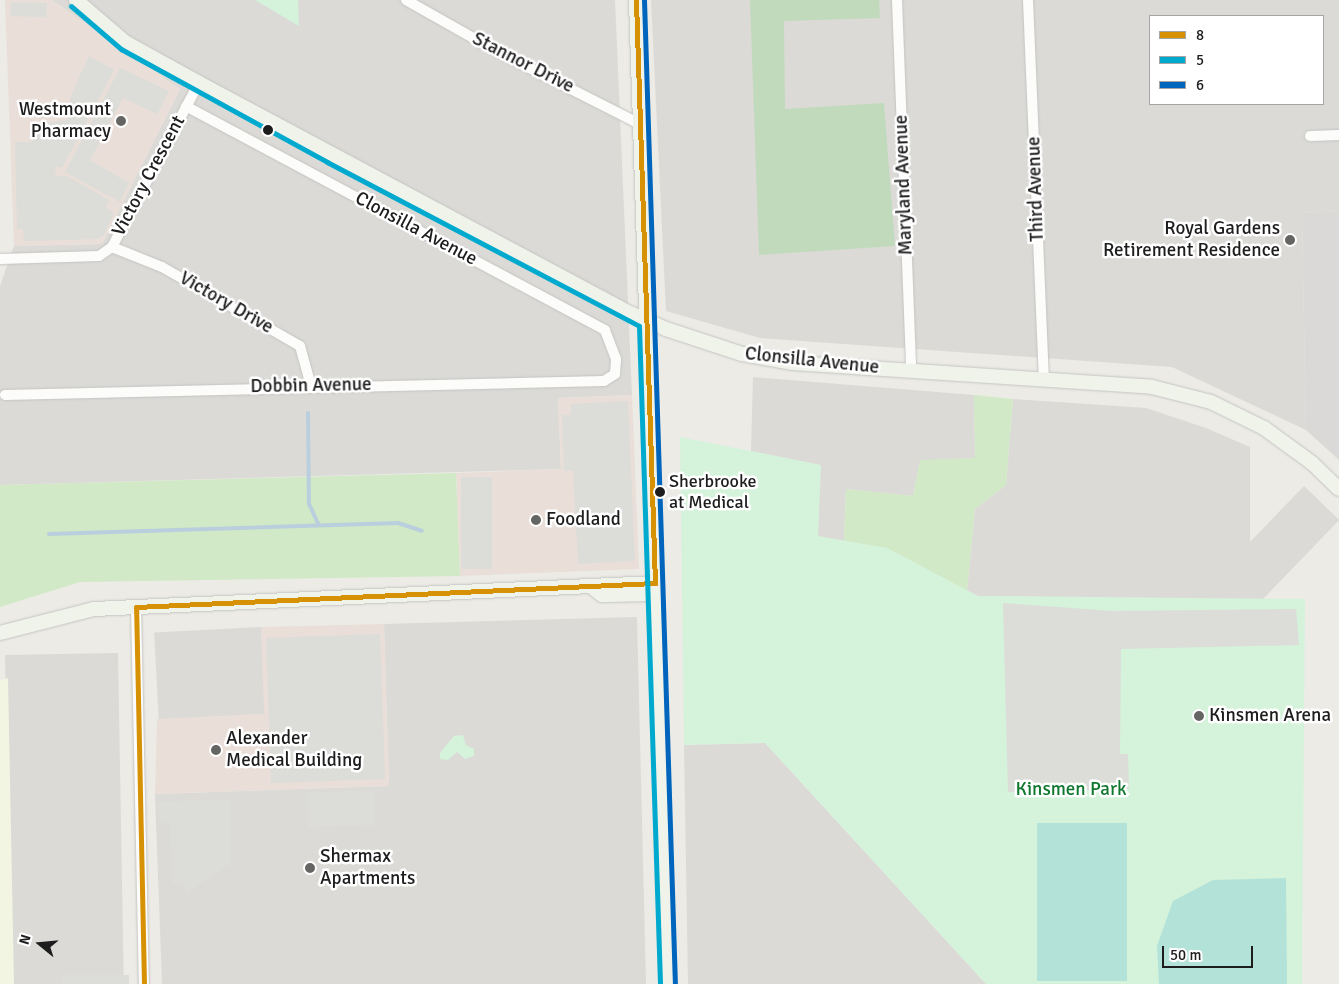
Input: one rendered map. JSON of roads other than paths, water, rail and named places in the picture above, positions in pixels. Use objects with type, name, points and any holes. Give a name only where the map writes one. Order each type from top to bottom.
[{"type":"main road","name":"Clonsilla Avenue","points":[[76,0],[125,42],[199,84],[646,321],[742,354],[793,363],[1152,387],[1211,402],[1264,428],[1312,463],[1339,489]]},
{"type":"main road","points":[[636,0],[668,984]]},
{"type":"main road","points":[[0,633],[94,609],[593,588],[602,595],[655,589]]},
{"type":"street","name":"Stannor Drive","points":[[406,0],[498,52],[640,124]]},
{"type":"street","name":"Maryland Avenue","points":[[897,0],[911,371]]},
{"type":"street","name":"Third Avenue","points":[[1028,0],[1044,379]]},
{"type":"street","name":"Victory Crescent","points":[[0,259],[99,256],[112,247],[199,84]]},
{"type":"street","name":"Clonsilla Avenue","points":[[186,106],[605,330],[616,359],[615,374]]},
{"type":"street","points":[[1310,136],[1339,135]]},
{"type":"street","name":"Victory Drive","points":[[112,247],[162,267],[300,346],[311,386]]},
{"type":"street","name":"Dobbin Avenue","points":[[5,395],[311,386],[604,381],[615,374]]},
{"type":"street","points":[[136,607],[144,984]]},
{"type":"waterway","points":[[308,413],[309,504],[319,525]]},
{"type":"waterway","points":[[49,534],[398,523],[422,531]]},
{"type":"place","name":"Westmount Pharmacy","points":[[121,121]]},
{"type":"place","name":"Royal Gardens Retirement Residence","points":[[1290,240]]},
{"type":"place","name":"Sherbrooke at Medical","points":[[660,492]]},
{"type":"place","name":"Foodland","points":[[536,520]]},
{"type":"place","name":"Kinsmen Arena","points":[[1199,716]]},
{"type":"place","name":"Alexander Medical Building","points":[[216,750]]},
{"type":"place","name":"Shermax Apartments","points":[[310,868]]},
{"type":"park label","name":"Kinsmen Park","points":[[1071,790]]}]
